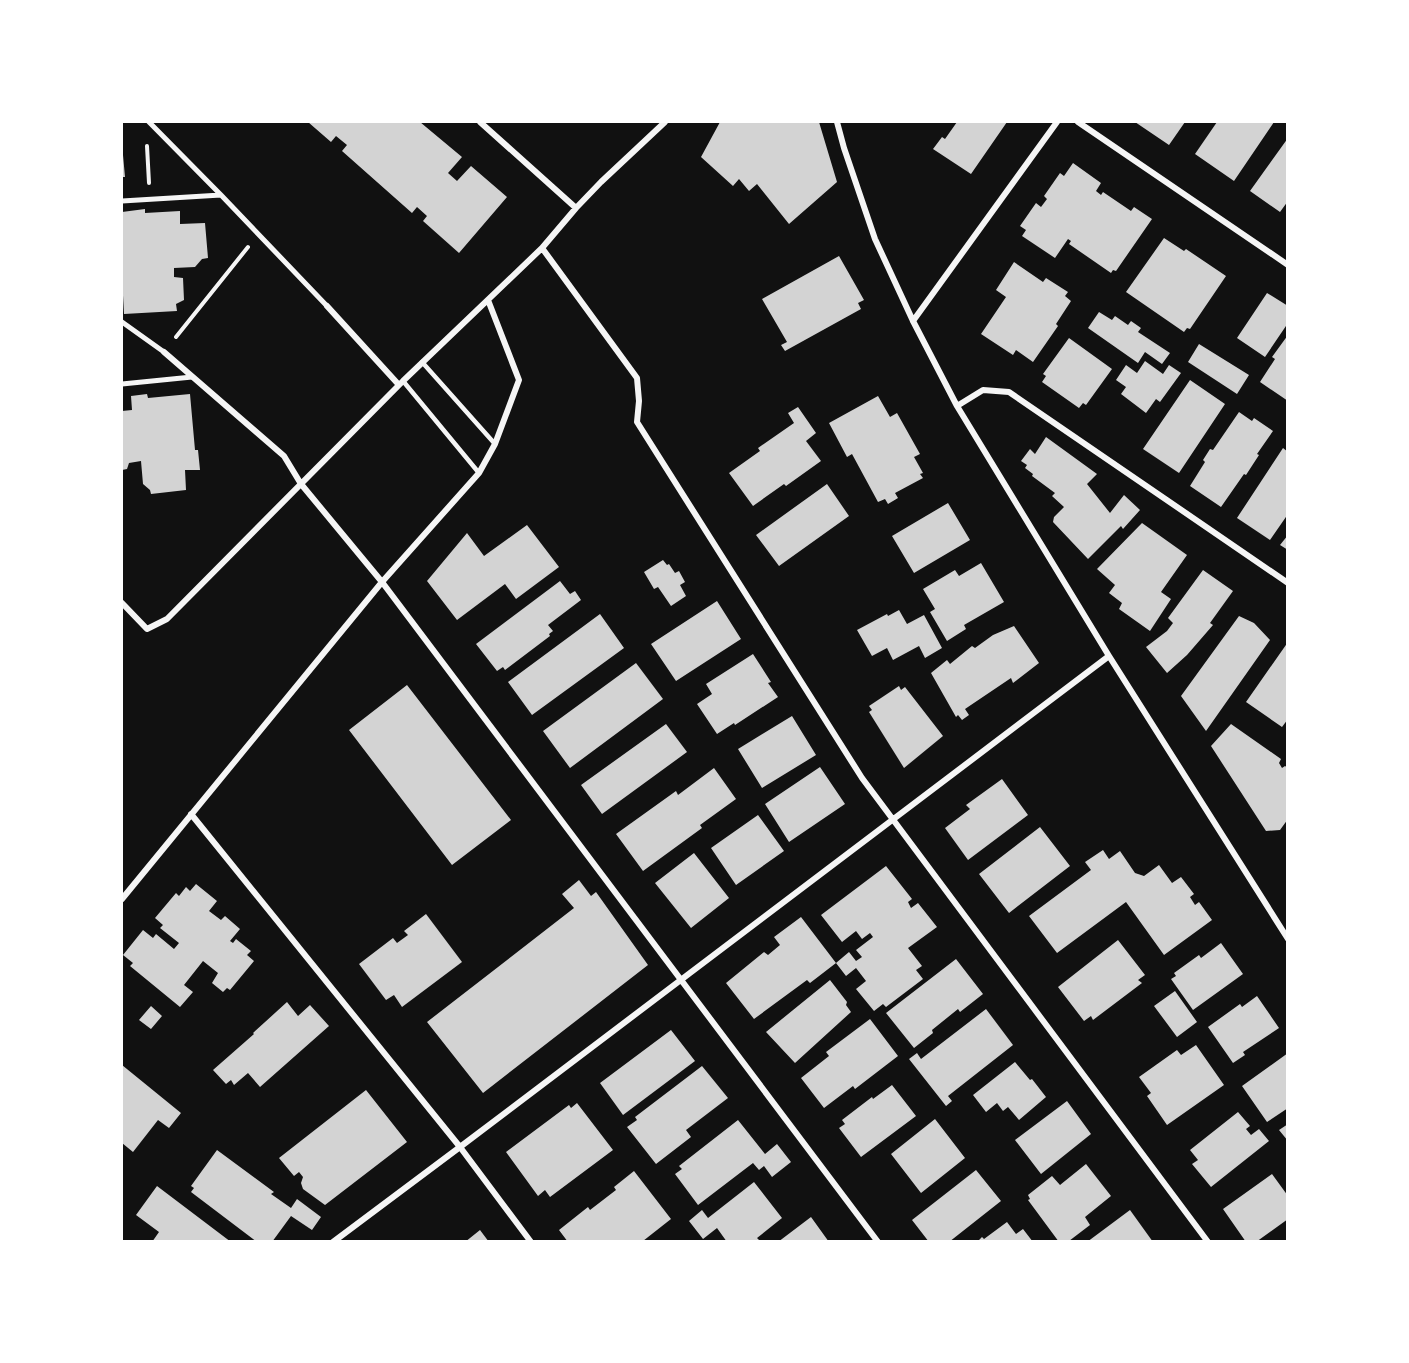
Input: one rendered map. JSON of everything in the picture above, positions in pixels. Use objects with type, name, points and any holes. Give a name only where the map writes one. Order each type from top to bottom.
[{"type":"street","points":[[149,122],[401,383]]},
{"type":"street","points":[[480,122],[576,207]]},
{"type":"street","points":[[122,603],[147,629],[167,619],[422,362],[542,248],[576,207],[601,182],[665,122]]},
{"type":"street","points":[[837,122],[875,239],[913,321],[957,406],[1109,656],[1287,939]]},
{"type":"street","points":[[913,321],[1057,122]]},
{"type":"street","points":[[1078,122],[1287,265]]},
{"type":"street","points":[[122,201],[221,195]]},
{"type":"street","points":[[542,248],[637,378],[639,401],[637,422],[862,778],[1208,1242]]},
{"type":"street","points":[[122,900],[382,582],[479,473],[495,444],[519,380],[488,300]]},
{"type":"street","points":[[122,322],[164,352],[284,456],[301,484],[382,582],[878,1242]]},
{"type":"street","points":[[122,384],[192,377]]},
{"type":"street","points":[[957,406],[983,390],[1009,392],[1287,583]]},
{"type":"street","points":[[333,1242],[1109,656]]},
{"type":"street","points":[[191,814],[460,1147],[531,1242]]},
{"type":"lane","points":[[422,362],[495,444]]},
{"type":"lane","points":[[401,383],[479,473]]},
{"type":"path","points":[[147,144],[150,199]]},
{"type":"path","points":[[164,352],[258,234]]},
{"type":"building","points":[[308,122],[420,122],[462,157],[448,173],[457,181],[471,166],[507,197],[459,253],[423,221],[427,216],[417,207],[412,213],[342,151],[347,145],[336,136],[331,142]]},
{"type":"building","points":[[720,122],[819,122],[837,182],[789,224],[757,184],[749,191],[739,179],[733,186],[701,157]]},
{"type":"building","points":[[957,122],[1007,122],[971,174],[933,149],[942,137],[945,139]]},
{"type":"building","points":[[1135,122],[1185,122],[1169,145]]},
{"type":"building","points":[[1217,122],[1274,122],[1234,181],[1195,154]]},
{"type":"building","points":[[1288,138],[1288,201],[1280,212],[1250,191]]},
{"type":"building","points":[[123,155],[125,177],[122,177]]},
{"type":"building","points":[[1073,163],[1101,183],[1096,191],[1101,195],[1103,192],[1131,211],[1134,207],[1152,219],[1116,271],[1113,270],[1111,273],[1069,244],[1071,241],[1068,239],[1055,258],[1022,236],[1026,230],[1020,226],[1036,203],[1041,207],[1047,199],[1044,196],[1060,173],[1064,176]]},
{"type":"building","points":[[145,209],[145,213],[180,211],[180,224],[205,223],[208,258],[202,259],[195,267],[174,268],[174,277],[183,278],[184,300],[176,304],[177,311],[124,314],[122,212]]},
{"type":"building","points":[[1164,238],[1184,251],[1186,249],[1226,276],[1190,329],[1187,328],[1184,332],[1126,292]]},
{"type":"building","points":[[839,256],[864,300],[858,303],[861,309],[785,351],[781,345],[787,342],[762,299]]},
{"type":"building","points":[[1014,262],[1043,282],[1046,278],[1068,292],[1065,296],[1071,301],[1056,324],[1058,326],[1033,362],[1016,350],[1013,355],[981,334],[1006,297],[996,290]]},
{"type":"building","points":[[1267,293],[1288,306],[1288,323],[1265,357],[1237,338]]},
{"type":"building","points":[[1099,312],[1112,320],[1115,316],[1128,325],[1131,321],[1141,328],[1138,332],[1170,353],[1162,364],[1145,352],[1138,363],[1088,328]]},
{"type":"building","points":[[1288,335],[1288,401],[1260,382],[1275,359],[1272,357]]},
{"type":"building","points":[[1069,338],[1112,369],[1086,405],[1083,403],[1079,408],[1042,382],[1046,376],[1043,374]]},
{"type":"building","points":[[1199,344],[1249,375],[1237,394],[1188,362]]},
{"type":"building","points":[[1145,361],[1163,374],[1169,365],[1181,373],[1160,402],[1156,399],[1146,413],[1121,394],[1126,387],[1116,380],[1126,365],[1137,373]]},
{"type":"building","points":[[1190,380],[1225,404],[1179,473],[1143,449]]},
{"type":"building","points":[[147,394],[148,398],[190,394],[195,450],[198,450],[200,470],[185,470],[186,490],[151,494],[143,484],[141,461],[129,463],[127,469],[122,470],[122,411],[132,410],[131,396]]},
{"type":"building","points":[[878,396],[890,417],[897,413],[920,454],[914,457],[923,473],[920,474],[923,478],[895,493],[898,498],[888,504],[885,499],[878,502],[852,454],[847,457],[829,423]]},
{"type":"building","points":[[798,407],[816,433],[806,441],[821,461],[753,506],[729,473],[760,451],[758,448],[794,423],[788,413]]},
{"type":"building","points":[[1239,412],[1252,421],[1254,418],[1273,431],[1246,475],[1244,474],[1221,507],[1190,486],[1210,449],[1213,450]]},
{"type":"building","points":[[1046,437],[1097,474],[1087,484],[1110,513],[1124,495],[1140,510],[1123,529],[1121,526],[1088,559],[1053,522],[1054,517],[1064,507],[1052,496],[1055,493],[1032,476],[1033,474],[1025,468],[1027,465],[1021,461],[1030,449],[1035,454]]},
{"type":"building","points":[[1283,448],[1288,452],[1288,514],[1270,540],[1237,518]]},
{"type":"building","points":[[827,484],[849,516],[779,566],[756,535]]},
{"type":"building","points":[[948,503],[970,540],[914,573],[892,536]]},
{"type":"building","points":[[1142,523],[1187,555],[1161,592],[1171,599],[1150,631],[1119,609],[1122,603],[1109,593],[1115,585],[1097,569]]},
{"type":"building","points":[[527,525],[559,567],[516,599],[505,584],[457,620],[427,581],[467,533],[484,556]]},
{"type":"building","points":[[1288,535],[1288,550],[1280,545]]},
{"type":"building","points":[[663,560],[675,573],[679,571],[685,582],[680,585],[686,596],[671,606],[658,587],[654,589],[644,572]]},
{"type":"building","points":[[981,563],[1004,602],[964,625],[966,629],[947,641],[930,612],[935,609],[923,589],[955,570],[959,576]]},
{"type":"building","points":[[1203,570],[1233,591],[1210,623],[1213,625],[1187,655],[1167,673],[1146,647],[1167,631],[1173,623],[1168,618]]},
{"type":"building","points":[[560,581],[570,594],[575,591],[581,600],[548,625],[553,631],[549,634],[550,636],[505,670],[503,667],[497,671],[476,644]]},
{"type":"building","points":[[717,601],[741,639],[676,681],[651,644]]},
{"type":"building","points":[[899,610],[907,624],[924,615],[942,648],[925,658],[919,646],[893,660],[887,648],[872,656],[857,630]]},
{"type":"building","points":[[600,614],[624,648],[532,715],[508,682]]},
{"type":"building","points":[[1239,616],[1254,623],[1270,640],[1206,731],[1181,696]]},
{"type":"building","points":[[1014,626],[1039,663],[1013,683],[1011,678],[965,709],[969,715],[962,720],[958,715],[956,717],[931,673],[947,660],[950,664],[972,646],[975,648],[993,635]]},
{"type":"building","points":[[1288,642],[1288,719],[1282,727],[1246,702]]},
{"type":"building","points":[[753,654],[778,697],[717,734],[697,704],[712,694],[706,684]]},
{"type":"building","points":[[636,663],[663,699],[570,768],[543,731]]},
{"type":"building","points":[[407,685],[511,820],[452,865],[349,730]]},
{"type":"building","points":[[899,686],[901,690],[905,687],[943,736],[904,768],[869,712],[872,710],[869,706]]},
{"type":"building","points":[[792,716],[816,755],[762,788],[738,749]]},
{"type":"building","points":[[666,724],[687,752],[602,814],[581,785]]},
{"type":"building","points":[[1231,724],[1281,759],[1279,763],[1282,768],[1285,766],[1288,768],[1288,819],[1280,830],[1266,831],[1211,746]]},
{"type":"building","points":[[820,767],[845,804],[789,842],[765,804]]},
{"type":"building","points":[[714,768],[736,799],[700,825],[702,828],[643,871],[616,834],[676,791],[678,795]]},
{"type":"building","points":[[1002,779],[1028,815],[968,860],[945,828],[970,809],[966,805]]},
{"type":"building","points":[[758,815],[784,851],[736,885],[711,848]]},
{"type":"building","points":[[1040,827],[1070,866],[1009,913],[979,874]]},
{"type":"building","points":[[1103,850],[1109,859],[1120,851],[1135,873],[1144,876],[1159,865],[1172,883],[1181,877],[1194,894],[1190,897],[1195,905],[1199,902],[1212,920],[1164,955],[1126,902],[1057,953],[1029,916],[1091,870],[1085,862]]},
{"type":"building","points":[[694,853],[729,898],[691,928],[655,883]]},
{"type":"building","points":[[886,866],[912,899],[908,902],[911,908],[918,903],[937,927],[908,948],[922,966],[916,970],[923,979],[886,1007],[883,1004],[874,1011],[856,989],[866,981],[856,968],[846,976],[836,963],[849,952],[856,961],[862,957],[856,950],[873,937],[870,933],[862,939],[856,931],[842,942],[821,915]]},
{"type":"building","points":[[579,880],[591,896],[596,892],[648,965],[483,1093],[427,1022],[574,908],[562,894]]},
{"type":"building","points":[[196,884],[217,901],[209,911],[221,920],[225,916],[240,929],[230,941],[233,943],[236,939],[251,951],[247,955],[254,961],[230,990],[227,988],[223,992],[212,983],[218,973],[203,961],[184,985],[193,992],[180,1007],[130,966],[133,963],[123,955],[143,930],[153,938],[156,934],[174,949],[179,943],[160,928],[163,925],[155,918],[176,893],[179,896],[186,887],[190,891]]},
{"type":"building","points":[[426,914],[462,962],[402,1007],[394,995],[386,1000],[359,964],[393,938],[397,943],[408,935],[404,931]]},
{"type":"building","points":[[801,917],[836,963],[810,983],[807,980],[754,1019],[726,983],[764,952],[768,955],[780,945],[774,937]]},
{"type":"building","points":[[1118,940],[1145,975],[1138,980],[1142,983],[1093,1020],[1091,1016],[1084,1021],[1058,987]]},
{"type":"building","points":[[1221,943],[1243,974],[1193,1010],[1171,979],[1176,976],[1174,973],[1199,955],[1201,958]]},
{"type":"building","points":[[956,959],[983,994],[960,1012],[958,1009],[914,1048],[886,1013]]},
{"type":"building","points":[[830,980],[847,1002],[846,1005],[851,1012],[795,1063],[766,1032]]},
{"type":"building","points":[[1175,991],[1197,1022],[1177,1037],[1154,1006]]},
{"type":"building","points":[[1257,996],[1279,1028],[1243,1052],[1245,1055],[1233,1063],[1208,1027],[1240,1004],[1242,1007]]},
{"type":"building","points":[[287,1002],[298,1016],[310,1005],[329,1026],[260,1087],[248,1073],[234,1085],[231,1080],[226,1084],[213,1070]]},
{"type":"building","points":[[151,1006],[162,1016],[151,1029],[139,1020]]},
{"type":"building","points":[[986,1009],[1013,1045],[948,1096],[952,1101],[946,1106],[909,1059],[917,1053],[921,1059]]},
{"type":"building","points":[[870,1019],[898,1056],[855,1089],[853,1086],[824,1108],[801,1078],[829,1056],[826,1052]]},
{"type":"building","points":[[671,1030],[695,1061],[623,1115],[600,1083]]},
{"type":"building","points":[[1196,1045],[1224,1085],[1167,1125],[1147,1096],[1151,1093],[1139,1077],[1177,1050],[1181,1055]]},
{"type":"building","points":[[1288,1053],[1288,1108],[1267,1122],[1242,1086]]},
{"type":"building","points":[[1015,1062],[1046,1097],[1019,1120],[1008,1107],[1003,1111],[997,1103],[986,1112],[973,1095]]},
{"type":"building","points":[[122,1065],[181,1113],[169,1128],[158,1120],[133,1152],[122,1143]]},
{"type":"building","points":[[702,1066],[728,1098],[686,1130],[691,1137],[656,1164],[627,1127],[637,1120],[635,1117]]},
{"type":"building","points":[[892,1085],[916,1116],[861,1157],[839,1128],[845,1124],[842,1120]]},
{"type":"building","points":[[366,1090],[407,1142],[325,1205],[303,1189],[301,1183],[303,1177],[299,1172],[294,1176],[279,1158]]},
{"type":"building","points":[[1067,1101],[1091,1134],[1041,1174],[1015,1140]]},
{"type":"building","points":[[577,1103],[613,1150],[550,1197],[545,1190],[538,1196],[506,1152],[569,1105],[571,1108]]},
{"type":"building","points":[[1238,1112],[1250,1126],[1246,1129],[1251,1135],[1259,1129],[1269,1141],[1211,1187],[1192,1164],[1198,1160],[1190,1150]]},
{"type":"building","points":[[935,1119],[965,1158],[921,1193],[891,1154]]},
{"type":"building","points":[[738,1120],[765,1154],[777,1144],[791,1162],[772,1177],[764,1166],[759,1170],[753,1163],[698,1205],[675,1174],[682,1169],[679,1166]]},
{"type":"building","points":[[1288,1124],[1288,1141],[1279,1130]]},
{"type":"building","points":[[217,1150],[274,1192],[271,1194],[291,1208],[297,1199],[321,1217],[312,1230],[291,1216],[272,1242],[257,1242],[191,1192],[194,1188],[191,1186]]},
{"type":"building","points":[[1086,1164],[1111,1196],[1085,1217],[1090,1225],[1069,1241],[1059,1242],[1028,1200],[1030,1199],[1028,1195],[1052,1176],[1060,1185]]},
{"type":"building","points":[[976,1170],[1001,1201],[949,1242],[929,1242],[912,1220]]},
{"type":"building","points":[[634,1171],[671,1219],[639,1242],[568,1242],[559,1230],[588,1207],[590,1210],[616,1190],[614,1187]]},
{"type":"building","points":[[1272,1174],[1288,1196],[1288,1219],[1256,1242],[1246,1242],[1223,1209]]},
{"type":"building","points":[[754,1182],[782,1218],[757,1238],[759,1240],[757,1242],[727,1242],[717,1228],[703,1239],[689,1221],[702,1210],[708,1218]]},
{"type":"building","points":[[157,1186],[231,1242],[152,1242],[159,1232],[136,1215]]},
{"type":"building","points":[[1130,1210],[1153,1242],[1087,1242]]},
{"type":"building","points":[[811,1217],[829,1242],[778,1242]]},
{"type":"building","points":[[1007,1222],[1016,1234],[1023,1229],[1033,1242],[977,1242],[982,1237],[984,1239]]},
{"type":"building","points":[[480,1230],[489,1242],[465,1242]]}]
